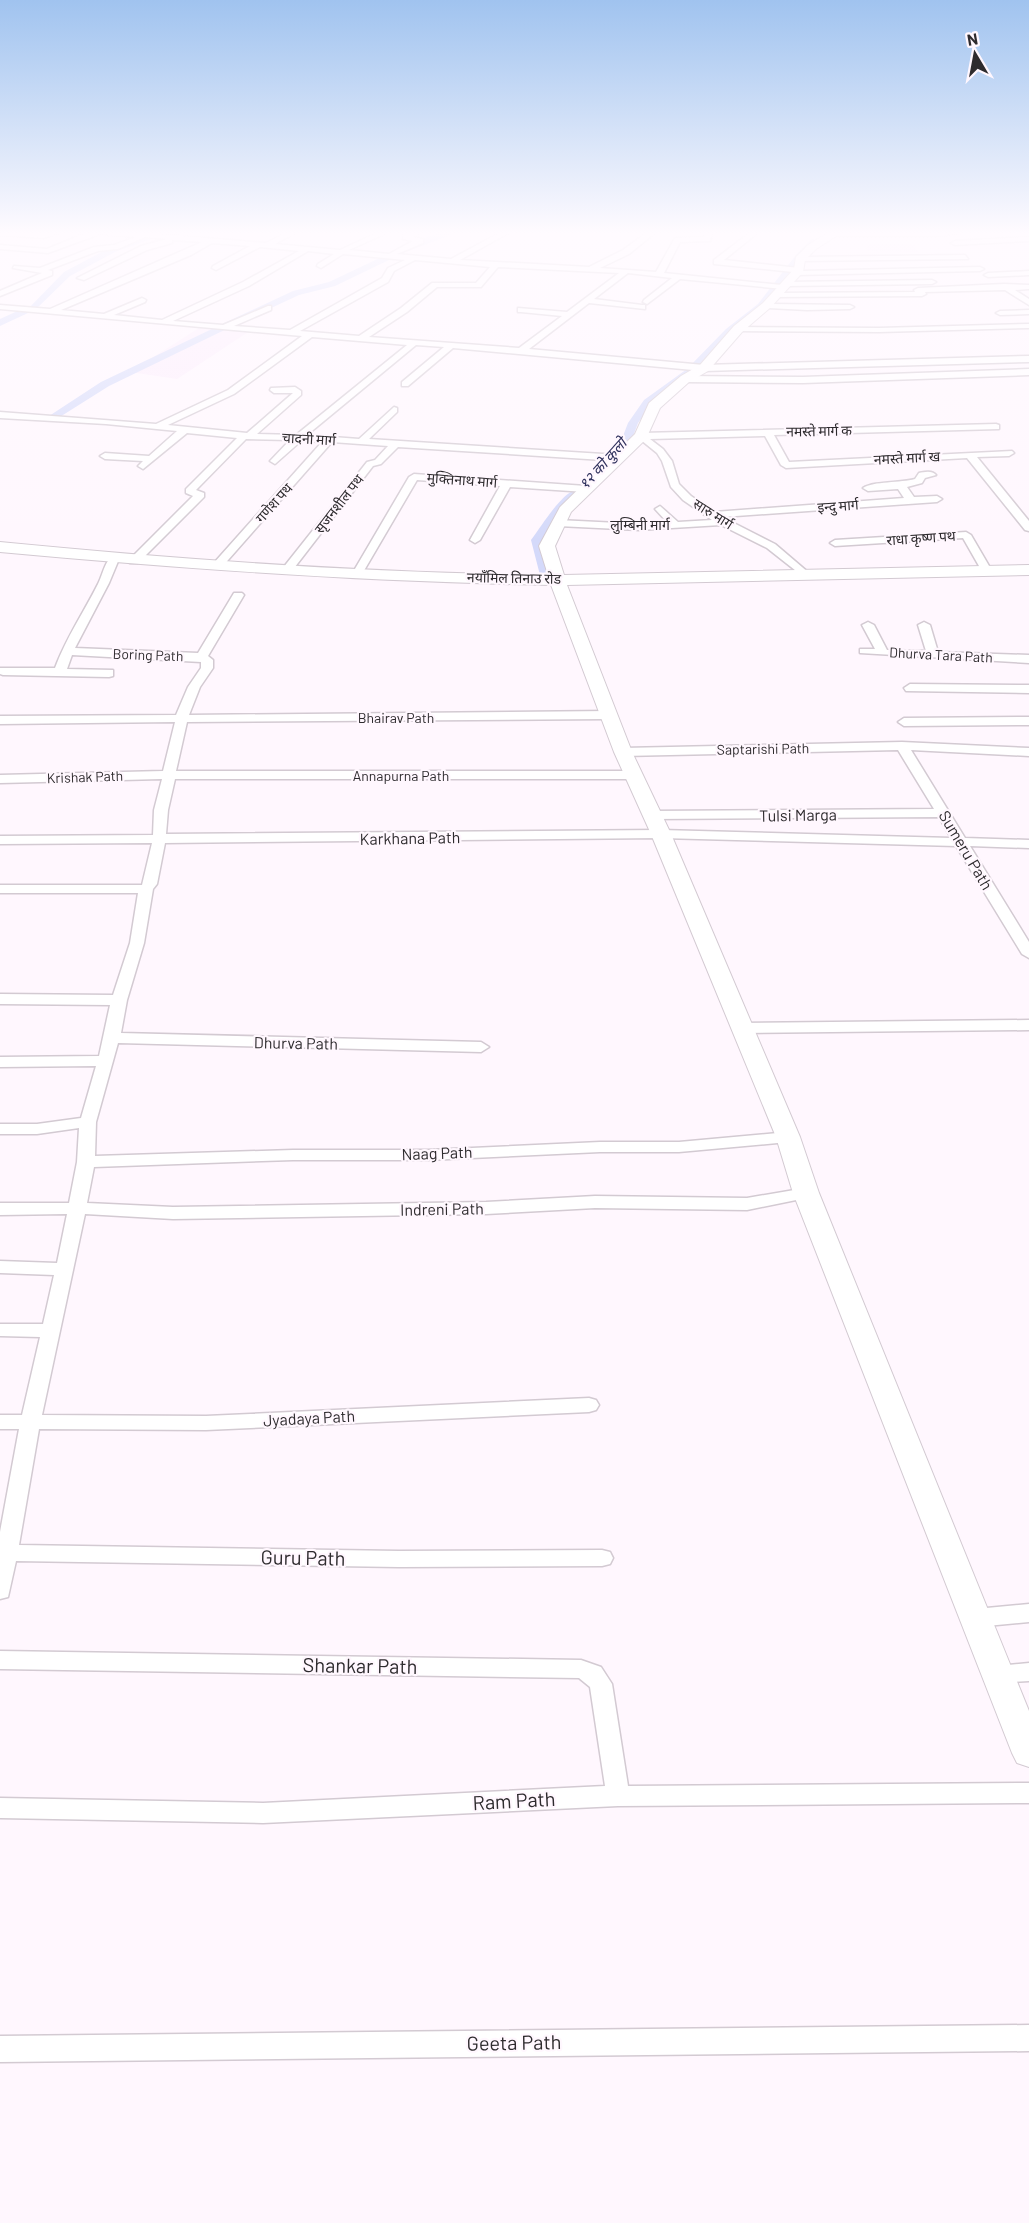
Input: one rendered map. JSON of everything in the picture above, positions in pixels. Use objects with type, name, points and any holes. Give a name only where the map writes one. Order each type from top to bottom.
[{"type":"street","points":[[157,426],[231,392],[309,335]]},
{"type":"street","points":[[319,335],[704,368],[1029,359]]},
{"type":"street","points":[[361,338],[366,335]]},
{"type":"street","points":[[521,351],[541,335]]},
{"type":"street","points":[[733,335],[704,368],[685,380],[654,406],[641,436],[582,488],[565,510],[547,546],[574,628],[616,729],[623,752],[788,1137],[806,1193],[1029,1754]]},
{"type":"street","points":[[275,461],[298,438],[414,343]]},
{"type":"street","points":[[405,384],[452,345]]},
{"type":"street","points":[[685,380],[803,380],[1029,372]]},
{"type":"street","points":[[134,561],[200,495],[190,491],[247,436],[298,393],[295,390],[274,390]]},
{"type":"street","points":[[361,442],[394,410]]},
{"type":"street","name":"चादनी मार्ग","points":[[0,415],[157,426],[247,436],[614,458]]},
{"type":"street","name":"नमस्ते मार्ग क","points":[[641,436],[996,427]]},
{"type":"street","points":[[105,456],[147,463],[184,430]]},
{"type":"street","name":"नमस्ते मार्ग ख","points":[[768,433],[786,465],[970,455]]},
{"type":"street","name":"सारु मार्ग","points":[[641,436],[660,451],[668,461],[674,485],[687,498],[717,518],[771,546],[805,575]]},
{"type":"street","name":"गणेश पथ","points":[[217,566],[330,440]]},
{"type":"street","name":"सृजनशील पथ","points":[[287,570],[370,464],[378,462],[394,445]]},
{"type":"street","points":[[970,455],[1009,453]]},
{"type":"street","points":[[970,455],[1029,528]]},
{"type":"street","points":[[868,488],[900,486],[919,481],[921,475],[931,474]]},
{"type":"street","name":"मुक्तिनाथ मार्ग","points":[[357,574],[414,477],[582,488]]},
{"type":"street","points":[[475,540],[507,483]]},
{"type":"street","points":[[900,486],[911,500]]},
{"type":"street","name":"इन्दु मार्ग","points":[[717,518],[937,499]]},
{"type":"street","points":[[660,508],[675,524]]},
{"type":"street","name":"लुम्बिनी मार्ग","points":[[558,523],[639,527],[717,518]]},
{"type":"street","name":"राधा कृष्ण पथ","points":[[835,543],[966,535],[987,571]]},
{"type":"street","name":"नयाँमिल तिनाउ रोड","points":[[0,547],[134,561],[217,566],[357,574],[558,580],[1029,570]]},
{"type":"street","points":[[60,672],[67,651],[104,583],[114,559]]},
{"type":"street","points":[[201,657],[221,627],[238,595]]},
{"type":"street","name":"Dhurva Tara Path","points":[[868,625],[883,653],[1029,659]]},
{"type":"street","points":[[924,625],[933,655]]},
{"type":"street","name":"Boring Path","points":[[0,1591],[2,1553],[65,1269],[86,1162],[88,1122],[112,1038],[119,1000],[137,944],[146,889],[150,884],[159,840],[160,810],[182,717],[194,687],[207,668],[207,660],[201,657],[67,651]]},
{"type":"street","points":[[864,651],[883,653]]},
{"type":"street","points":[[3,671],[109,673]]},
{"type":"street","points":[[910,688],[1029,689]]},
{"type":"street","name":"Bhairav Path","points":[[0,720],[182,717],[609,716]]},
{"type":"street","points":[[904,722],[1029,722]]},
{"type":"street","name":"Saptarishi Path","points":[[623,752],[902,746],[1029,752]]},
{"type":"street","name":"Sumeru Path","points":[[902,746],[1029,954]]},
{"type":"street","name":"Annapurna Path","points":[[169,776],[633,775]]},
{"type":"street","name":"Krishak Path","points":[[0,780],[169,776]]},
{"type":"street","name":"Tulsi Marga","points":[[656,825],[945,813]]},
{"type":"street","points":[[656,825],[1029,844]]},
{"type":"street","name":"Karkhana Path","points":[[0,840],[159,840],[656,825]]},
{"type":"street","points":[[0,889],[146,889]]},
{"type":"street","points":[[0,999],[119,1000]]},
{"type":"street","points":[[742,1028],[1029,1025]]},
{"type":"street","name":"Dhurva Path","points":[[112,1038],[481,1047]]},
{"type":"street","points":[[0,1062],[106,1061]]},
{"type":"street","points":[[0,1129],[37,1129],[88,1122]]},
{"type":"street","name":"Naag Path","points":[[86,1162],[293,1155],[428,1155],[600,1147],[679,1147],[788,1137]]},
{"type":"street","name":"Indreni Path","points":[[0,1209],[77,1208],[173,1213],[486,1208],[595,1202],[747,1204],[806,1193]]},
{"type":"street","points":[[0,1267],[65,1269]]},
{"type":"street","points":[[0,1330],[51,1331]]},
{"type":"street","name":"Jyadaya Path","points":[[0,1422],[206,1423],[589,1405]]},
{"type":"street","name":"Guru Path","points":[[2,1553],[399,1559],[602,1558]]},
{"type":"street","points":[[976,1618],[1029,1613]]},
{"type":"street","name":"Shankar Path","points":[[0,1660],[581,1669],[593,1674],[601,1684],[618,1796]]},
{"type":"street","points":[[996,1674],[1029,1672]]},
{"type":"street","name":"Ram Path","points":[[0,1808],[263,1813],[618,1796],[1029,1793]]},
{"type":"street","name":"Geeta Path","points":[[0,2049],[1029,2038]]},
{"type":"shaded area","points":[[188,335],[244,335],[177,379],[130,372]]},
{"type":"waterway","points":[[51,418],[105,384],[207,335]]},
{"type":"waterway","name":"१२ को कुलो","points":[[598,472],[628,437],[633,423],[648,402],[691,371],[725,335]]},
{"type":"waterway","name":"१२ को कुलो","points":[[547,580],[537,540],[575,494]]}]
